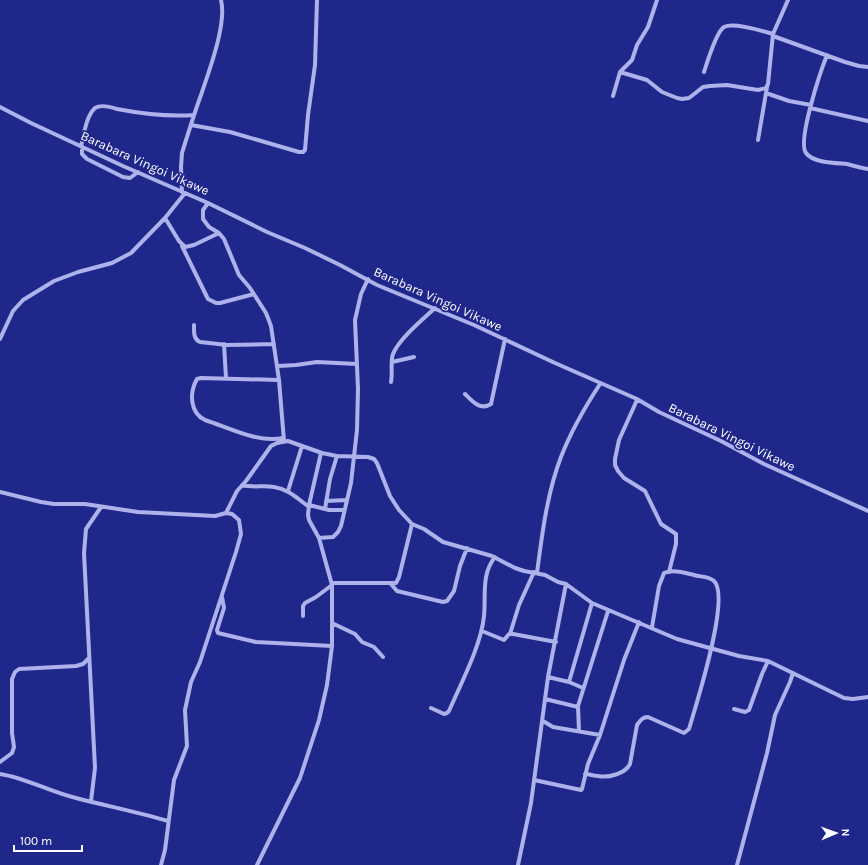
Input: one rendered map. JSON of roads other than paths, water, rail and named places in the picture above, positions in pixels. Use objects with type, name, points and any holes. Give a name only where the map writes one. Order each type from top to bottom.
[{"type":"street","points":[[0,339],[13,312],[23,300],[54,281],[78,272],[95,269],[122,259],[131,253],[165,218],[183,192],[181,167],[182,153],[214,57],[223,10],[221,0]]},
{"type":"street","points":[[191,125],[230,132],[303,152],[305,150],[315,65],[317,0]]},
{"type":"street","points":[[613,96],[620,72],[634,57],[637,45],[648,27],[657,0]]},
{"type":"street","points":[[758,140],[767,87],[773,35],[788,0]]},
{"type":"street","points":[[704,72],[721,29],[726,26],[734,25],[773,35],[852,64],[868,67]]},
{"type":"street","points":[[827,54],[811,106],[804,148],[806,153],[811,157],[823,162],[868,169]]},
{"type":"street","points":[[620,72],[647,80],[662,92],[682,99],[689,98],[703,87],[710,86],[727,84],[758,90],[767,87]]},
{"type":"street","points":[[766,93],[868,121]]},
{"type":"street","name":"Barabara Vingoi Vikawe","points":[[0,107],[31,123],[208,203],[247,223],[322,256],[377,285],[435,308],[637,400],[764,464],[868,511]]},
{"type":"street","points":[[138,172],[130,178],[123,177],[87,159],[82,154],[81,146],[90,116],[95,108],[110,107],[166,116],[194,115]]},
{"type":"street","points":[[208,203],[203,210],[203,219],[209,227],[219,233],[224,239],[239,275],[254,294],[268,318],[278,366],[284,439]]},
{"type":"street","points":[[165,218],[182,246],[208,299],[216,303],[220,303],[254,294]]},
{"type":"street","points":[[182,246],[188,247],[219,233]]},
{"type":"street","points":[[320,538],[330,538],[338,532],[341,526],[355,457],[358,409],[355,320],[361,294],[368,279]]},
{"type":"street","points":[[392,382],[393,355],[404,338],[435,308]]},
{"type":"street","points":[[194,325],[197,340],[224,344],[274,344]]},
{"type":"street","points":[[465,394],[478,405],[486,406],[491,404],[505,340]]},
{"type":"street","points":[[224,344],[226,378]]},
{"type":"street","points":[[392,362],[414,357]]},
{"type":"street","points":[[278,366],[317,362],[357,364]]},
{"type":"street","points":[[279,380],[206,377],[197,379],[193,388],[193,406],[195,413],[199,417],[255,437],[275,440],[284,439],[337,456],[363,456],[374,459],[390,496],[398,510],[412,524],[424,529],[443,542],[496,557],[515,568],[545,575],[558,582],[566,584],[592,603],[608,611],[652,627],[662,634],[739,656],[768,661],[844,698],[852,699],[868,697]]},
{"type":"street","points":[[482,631],[504,640],[510,634],[519,605],[536,573],[545,518],[561,458],[581,415],[600,384]]},
{"type":"street","points":[[637,400],[619,440],[615,464],[618,471],[624,478],[645,491],[661,524],[676,534],[676,544],[669,572]]},
{"type":"street","points":[[226,513],[232,498],[271,446],[284,439]]},
{"type":"street","points":[[288,491],[302,446]]},
{"type":"street","points":[[257,865],[294,793],[308,755],[324,703],[332,646],[332,584],[320,538],[309,520],[309,506],[321,452]]},
{"type":"street","points":[[325,509],[337,456]]},
{"type":"street","points":[[242,485],[251,487],[274,486],[288,491],[309,506],[337,511],[344,510]]},
{"type":"street","points":[[0,492],[54,504],[85,504],[138,512],[181,513],[208,516],[226,513],[232,514],[239,520],[240,534],[236,552],[200,662],[191,682],[185,710],[187,746],[174,780],[168,821],[166,850],[161,865]]},
{"type":"street","points":[[326,501],[347,500]]},
{"type":"street","points":[[91,801],[95,768],[84,553],[86,529],[101,507]]},
{"type":"street","points":[[302,616],[304,603],[316,597],[332,584],[396,583],[412,524]]},
{"type":"street","points":[[390,584],[397,591],[402,593],[417,595],[443,602],[447,600],[454,591],[467,548]]},
{"type":"street","points":[[431,708],[444,714],[449,711],[470,664],[482,631],[484,616],[484,588],[487,574],[489,566],[496,557]]},
{"type":"street","points":[[585,774],[601,776],[622,773],[627,769],[630,764],[638,725],[644,718],[648,717],[684,733],[687,731],[712,649],[719,598],[718,587],[715,581],[683,572],[664,573],[661,578],[652,627]]},
{"type":"street","points":[[518,865],[531,803],[548,677],[556,642],[566,584]]},
{"type":"street","points":[[222,596],[224,608],[217,630],[218,633],[256,642],[332,646]]},
{"type":"street","points":[[569,682],[592,603]]},
{"type":"street","points":[[579,731],[578,707],[608,611]]},
{"type":"street","points":[[534,780],[581,790],[583,788],[585,774],[600,735],[624,660],[639,622]]},
{"type":"street","points":[[332,623],[352,632],[363,643],[374,647],[383,657]]},
{"type":"street","points":[[510,634],[556,642]]},
{"type":"street","points":[[0,762],[12,752],[14,747],[12,733],[12,679],[15,672],[19,669],[76,666],[82,664],[89,658]]},
{"type":"street","points":[[734,709],[745,712],[749,710],[768,661]]},
{"type":"street","points":[[737,865],[767,753],[775,715],[793,673]]},
{"type":"street","points":[[548,677],[569,682],[583,688]]},
{"type":"street","points":[[545,699],[578,707]]},
{"type":"street","points":[[543,721],[553,727],[600,735]]},
{"type":"street","points":[[0,774],[18,778],[75,798],[168,821]]}]
